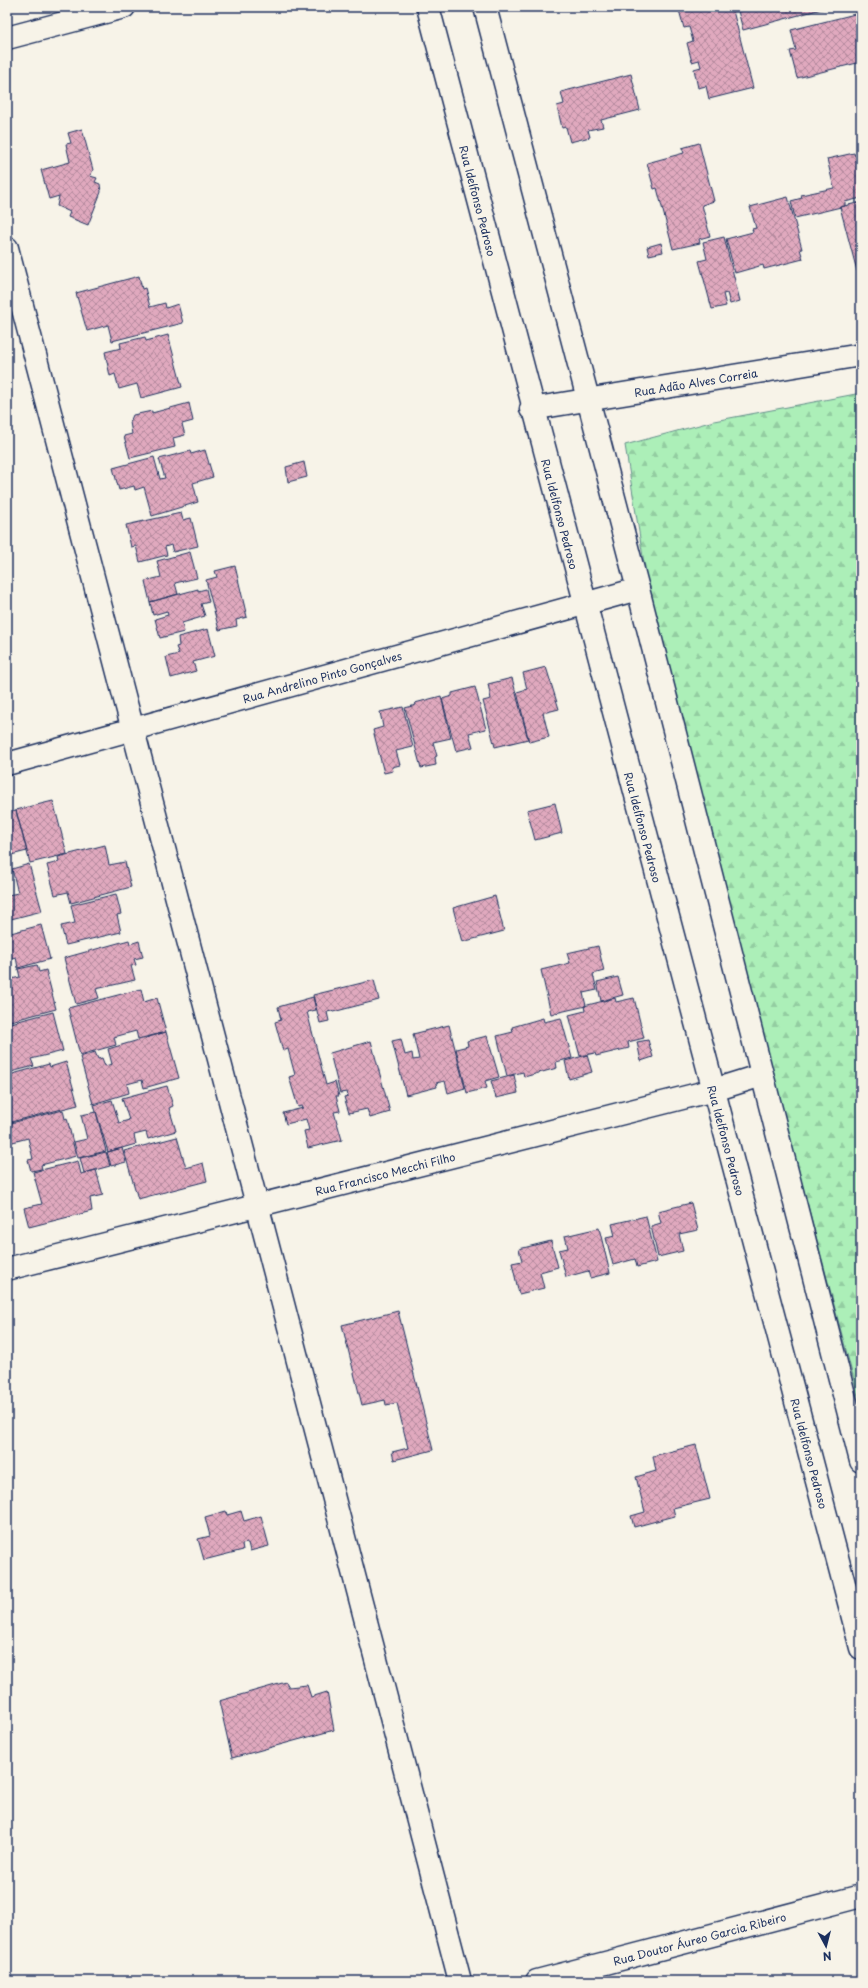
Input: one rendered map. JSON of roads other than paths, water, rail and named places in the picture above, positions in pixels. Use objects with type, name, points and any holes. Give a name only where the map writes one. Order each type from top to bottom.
[{"type":"street","points":[[7,38],[124,7]]},
{"type":"street","name":"Rua Idelfonso Pedroso","points":[[428,7],[531,409],[585,603],[861,1648]]},
{"type":"street","points":[[485,7],[638,589],[861,1461]]},
{"type":"street","points":[[7,248],[460,1981]]},
{"type":"street","name":"Rua Adão Alves Correia","points":[[531,409],[588,398],[861,355]]},
{"type":"street","name":"Rua Andrelino Pinto Gonçalves","points":[[7,764],[638,589]]},
{"type":"street","name":"Rua Francisco Mecchi Filho","points":[[7,1269],[714,1090],[762,1075]]},
{"type":"street","name":"Rua Doutor Áureo Garcia Ribeiro","points":[[537,1981],[861,1896]]}]
